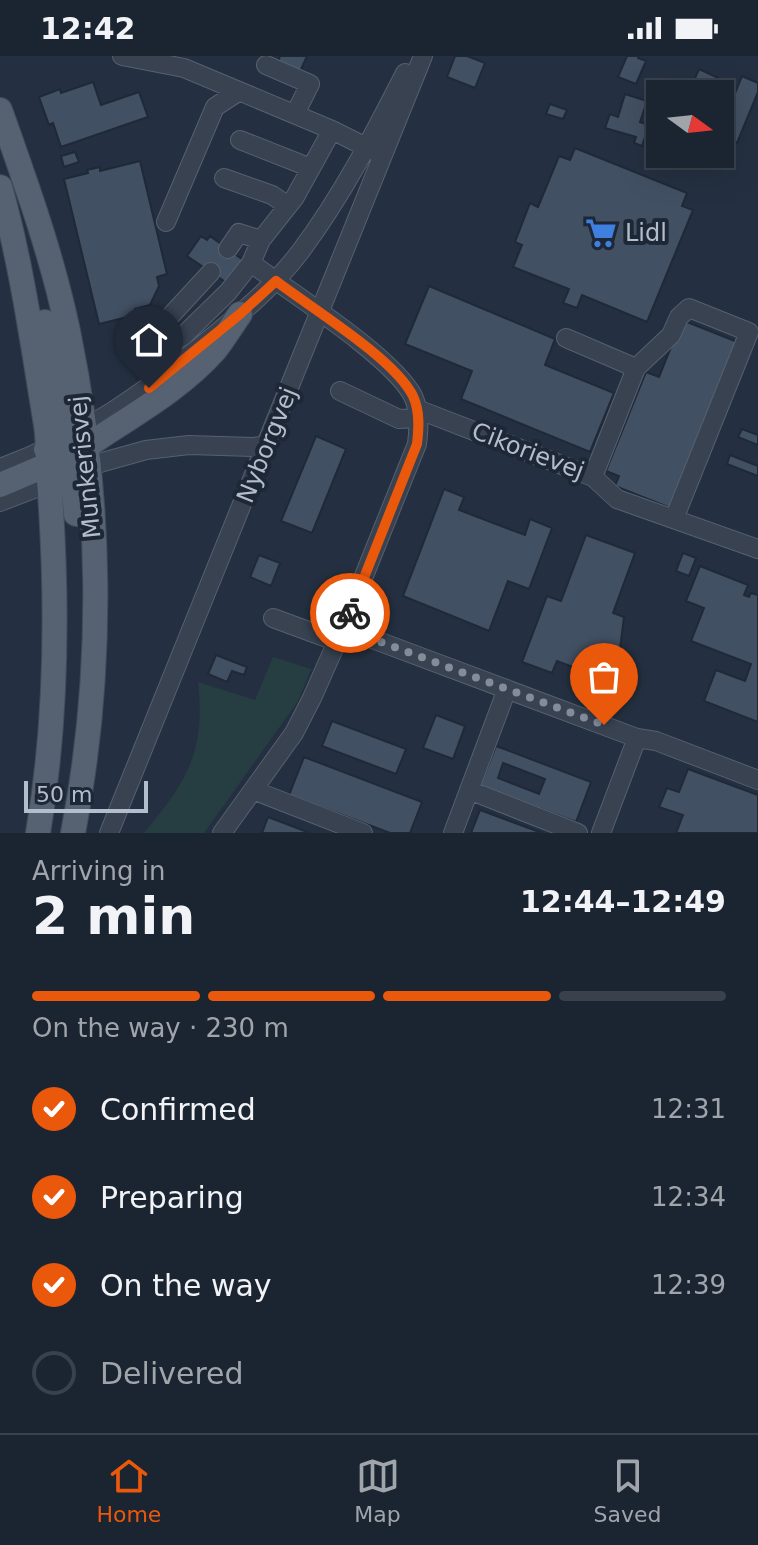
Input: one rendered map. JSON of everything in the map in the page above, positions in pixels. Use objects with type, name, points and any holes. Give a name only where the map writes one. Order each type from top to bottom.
[{"type":"main road","name":"Munkerisvej","points":[[0,110],[33,201],[57,289],[81,408],[67,458],[55,545],[54,671],[38,833]]},
{"type":"main road","points":[[0,187],[34,279],[44,317],[57,378],[67,458]]},
{"type":"main road","points":[[0,485],[67,458],[147,406],[189,374],[215,349],[240,314]]},
{"type":"main road","name":"Munkerisvej","points":[[67,458],[94,534],[93,671],[73,833]]},
{"type":"street","points":[[122,56],[184,68],[332,130],[375,152]]},
{"type":"street","name":"Nyborgvej","points":[[109,833],[320,314],[375,152],[414,56]]},
{"type":"street","name":"Nyborgvej","points":[[240,314],[276,281],[375,152],[423,56]]},
{"type":"street","points":[[266,65],[310,84],[295,114]]},
{"type":"street","points":[[166,222],[215,107],[238,92]]},
{"type":"street","points":[[211,272],[164,323],[169,337],[176,340],[183,336],[228,292],[251,263],[261,240],[288,206],[332,130]]},
{"type":"street","points":[[240,140],[311,168]]},
{"type":"street","points":[[224,178],[272,195],[288,206]]},
{"type":"street","points":[[228,249],[239,233],[261,240]]},
{"type":"street","points":[[222,833],[294,733],[340,635],[417,444],[418,413],[408,390],[382,361],[251,263]]},
{"type":"street","points":[[566,338],[636,368],[671,335],[679,317],[689,308],[749,332],[674,519]]},
{"type":"street","name":"Cikorievej","points":[[340,391],[399,419],[418,413],[593,477],[636,368]]},
{"type":"street","points":[[0,468],[168,447],[268,445]]},
{"type":"street","points":[[0,502],[67,458]]},
{"type":"street","points":[[593,477],[617,499],[758,549]]},
{"type":"street","points":[[273,618],[340,635],[507,689],[758,780]]},
{"type":"street","points":[[453,833],[507,689]]},
{"type":"street","points":[[601,833],[637,738]]},
{"type":"street","points":[[253,790],[363,833]]},
{"type":"street","points":[[469,790],[578,833]]},
{"type":"green space","points":[[273,657],[311,669],[298,701],[204,833],[144,833],[172,797],[190,764],[199,728],[198,682],[255,700]]},
{"type":"building","points":[[280,56],[307,56],[299,74],[277,65]]},
{"type":"building","points":[[455,56],[467,56],[485,63],[475,88],[447,77]]},
{"type":"building","points":[[627,56],[639,56],[646,61],[636,84],[618,77]]},
{"type":"building","points":[[699,69],[723,80],[694,80]]},
{"type":"building","points":[[742,76],[758,83],[758,92],[737,143],[734,142],[734,96]]},
{"type":"building","points":[[93,82],[101,105],[139,92],[148,117],[61,147],[39,97]]},
{"type":"building","points":[[625,94],[646,101],[640,122],[646,124],[642,146],[634,143],[636,137],[605,128],[610,114],[618,117]]},
{"type":"building","points":[[550,104],[567,110],[563,119],[546,114]]},
{"type":"building","name":"Lidl","points":[[575,148],[687,193],[682,206],[693,210],[647,322],[582,295],[577,308],[563,303],[569,289],[513,267],[522,245],[515,242],[530,203],[538,207],[559,156],[570,160]]},
{"type":"building","points":[[75,152],[79,162],[64,167],[61,156]]},
{"type":"building","points":[[140,161],[167,274],[157,277],[159,286],[150,305],[135,309],[136,315],[99,324],[64,179],[88,173],[87,170],[100,167],[100,171]]},
{"type":"building","points":[[201,236],[207,240],[210,236],[243,260],[227,283],[187,256]]},
{"type":"building","points":[[429,286],[555,339],[545,365],[614,393],[590,452],[461,399],[472,371],[405,344]]},
{"type":"building","points":[[682,320],[740,343],[673,509],[615,486],[619,476],[606,471],[646,372],[659,377]]},
{"type":"building","points":[[742,429],[758,435],[758,445],[738,437]]},
{"type":"building","points":[[316,436],[346,449],[312,533],[281,521]]},
{"type":"building","points":[[730,455],[758,466],[758,476],[727,464]]},
{"type":"building","points":[[444,489],[464,497],[459,510],[525,535],[530,519],[552,528],[529,589],[508,581],[489,631],[403,596]]},
{"type":"building","points":[[586,535],[635,553],[613,613],[624,617],[619,657],[608,653],[599,677],[557,661],[552,673],[522,662],[547,596],[561,601]]},
{"type":"building","points":[[683,553],[696,558],[689,576],[676,571]]},
{"type":"building","points":[[259,555],[280,563],[271,586],[250,577]]},
{"type":"building","points":[[700,566],[748,585],[744,595],[758,595],[758,722],[704,701],[716,670],[745,681],[751,664],[691,641],[704,608],[686,601]]},
{"type":"building","points":[[216,655],[247,667],[244,675],[232,671],[227,682],[208,674]]},
{"type":"building","points":[[436,715],[465,726],[453,759],[423,748]]},
{"type":"building","points":[[332,721],[406,749],[396,774],[322,746]]},
{"type":"building","points":[[496,746],[591,782],[576,822],[480,786]],"holes":[[[503,763],[545,779],[539,794],[498,778]]]},
{"type":"building","points":[[304,757],[422,802],[410,833],[390,833],[289,795]]},
{"type":"building","points":[[688,769],[758,795],[758,833],[676,833],[683,815],[659,807],[667,788],[679,792]]},
{"type":"building","points":[[480,810],[542,833],[471,833]]},
{"type":"building","points":[[268,817],[310,833],[262,833]]},
{"type":"way so far","points":[[350,613],[343,628],[604,725]]},
{"type":"place","name":"Lidl","points":[[601,233]]},
{"type":"route","points":[[149,388],[276,281],[382,361],[402,382],[412,395],[417,409],[417,444],[350,613]]}]
